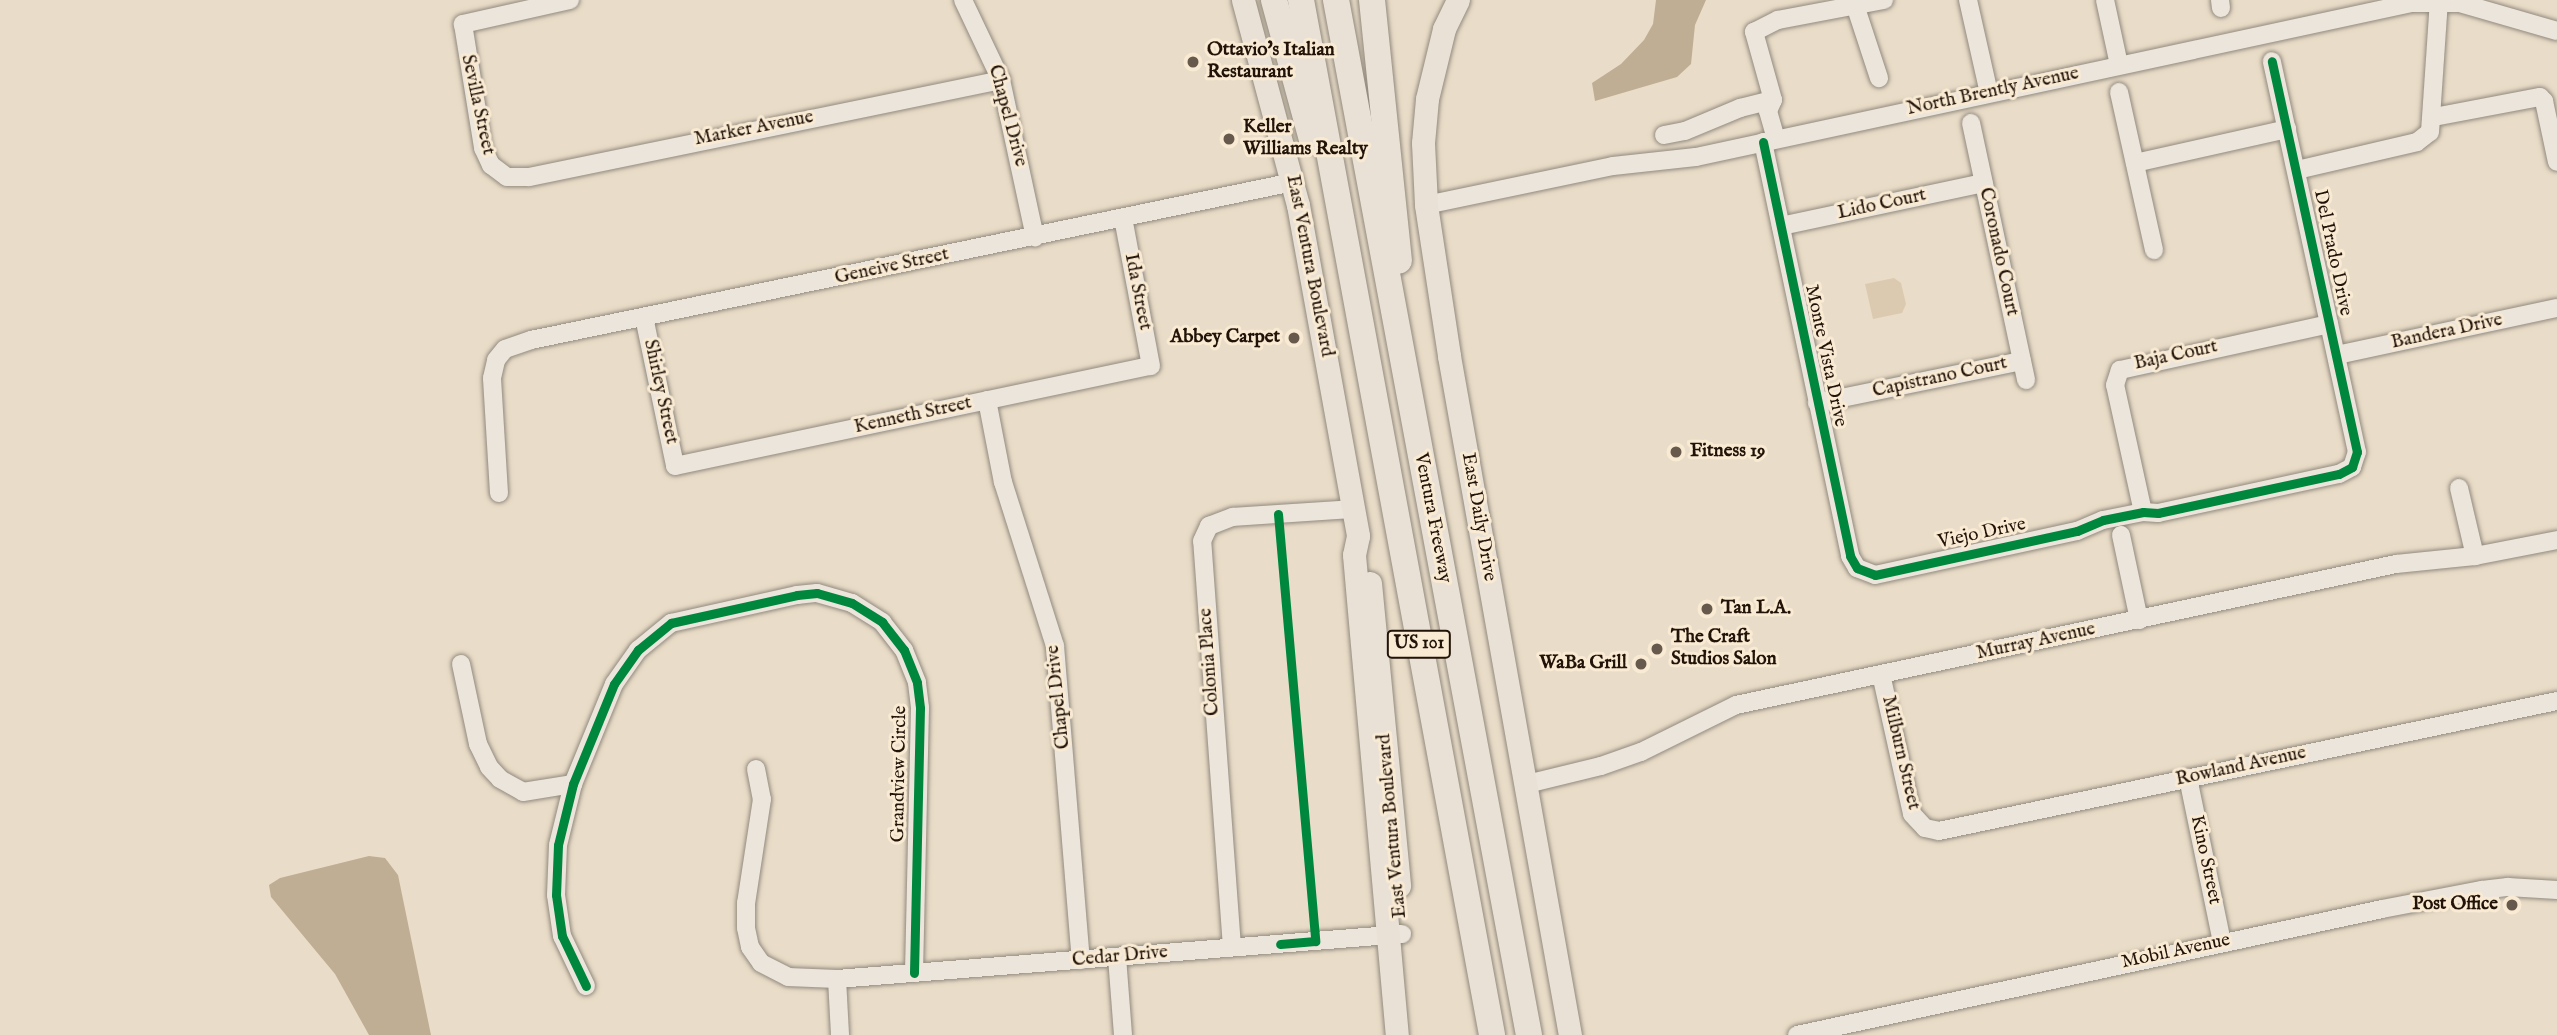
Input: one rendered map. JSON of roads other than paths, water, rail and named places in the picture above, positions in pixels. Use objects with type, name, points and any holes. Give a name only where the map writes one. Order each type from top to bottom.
[{"type":"highway","points":[[1274,0],[1298,95],[1347,252]]},
{"type":"highway","name":"Ventura Freeway","points":[[1301,0],[1492,1035]]},
{"type":"highway","name":"Ventura Freeway","points":[[1336,0],[1530,1035]]},
{"type":"highway","points":[[1372,0],[1399,261],[1404,365]]},
{"type":"main road","name":"East Ventura Boulevard","points":[[1243,0],[1293,182],[1354,509],[1358,536],[1354,555],[1395,935],[1412,1035]]},
{"type":"main road","name":"East Daily Drive","points":[[1458,0],[1444,29],[1427,99],[1423,143],[1426,205],[1449,356],[1570,1035]]},
{"type":"main road","name":"East Ventura Boulevard","points":[[1395,935],[1397,1035]]},
{"type":"street","name":"Sevilla Street","points":[[507,177],[491,165],[483,148],[463,24],[569,0]]},
{"type":"street","name":"Chapel Drive","points":[[963,0],[1001,80],[1035,237]]},
{"type":"street","points":[[1879,78],[1855,5],[1884,0]]},
{"type":"street","points":[[1968,0],[1989,93]]},
{"type":"street","points":[[2105,0],[2119,65]]},
{"type":"street","name":"North Brently Avenue","points":[[1426,205],[1614,166],[1696,157],[2372,10],[2439,0],[2480,8],[2557,31]]},
{"type":"street","points":[[2297,170],[2417,142],[2430,132],[2434,117],[2439,0]]},
{"type":"street","name":"Monte Vista Drive","points":[[1855,5],[1778,20],[1754,32],[1756,48],[1773,100],[1768,111],[1781,226],[1850,556],[1862,572]]},
{"type":"street","name":"Del Prado Drive","points":[[2143,512],[2158,513],[2339,474],[2352,467],[2357,452],[2272,61]]},
{"type":"street","name":"Marker Avenue","points":[[507,177],[529,177],[1001,80]]},
{"type":"street","points":[[2119,92],[2154,250]]},
{"type":"street","points":[[2434,117],[2540,97],[2544,101],[2557,162]]},
{"type":"street","points":[[1664,135],[1685,131],[1740,108],[1773,100]]},
{"type":"street","name":"Coronado Court","points":[[1970,123],[2026,380]]},
{"type":"street","points":[[2134,163],[2287,129]]},
{"type":"street","name":"Geneive Street","points":[[499,493],[492,378],[496,360],[505,349],[531,340],[1293,182]]},
{"type":"street","name":"Lido Court","points":[[1781,226],[1983,183]]},
{"type":"street","name":"Ida Street","points":[[1123,218],[1151,366]]},
{"type":"street","name":"Bandera Drive","points":[[2337,355],[2557,308]]},
{"type":"street","name":"Shirley Street","points":[[644,317],[675,466]]},
{"type":"street","name":"Baja Court","points":[[2143,512],[2115,385],[2120,370],[2329,324]]},
{"type":"street","name":"Capistrano Court","points":[[1817,403],[2022,361]]},
{"type":"street","name":"Kenneth Street","points":[[675,466],[1151,366]]},
{"type":"street","name":"Chapel Drive","points":[[987,400],[1003,482],[1055,646],[1082,960]]},
{"type":"street","points":[[2459,488],[2475,556]]},
{"type":"street","name":"Colonia Place","points":[[1232,947],[1202,541],[1209,526],[1233,517],[1354,509]]},
{"type":"street","name":"Viejo Drive","points":[[1862,572],[1875,575],[2077,531],[2107,519],[2143,512]]},
{"type":"street","points":[[2121,535],[2139,620]]},
{"type":"street","name":"Murray Avenue","points":[[1527,784],[1601,766],[1641,752],[1701,719],[1736,705],[2396,564],[2475,556],[2557,540]]},
{"type":"street","name":"Grandview Circle","points":[[586,986],[562,936],[556,895],[558,845],[573,784],[614,684],[638,650],[660,629],[683,618],[797,594],[829,595],[862,608],[882,622],[904,650],[919,695],[914,973]]},
{"type":"street","points":[[461,664],[478,744],[489,767],[500,779],[523,792],[545,791],[573,784]]},
{"type":"street","name":"Milburn Street","points":[[1881,674],[1909,806],[1917,823],[1925,828]]},
{"type":"street","name":"Rowland Avenue","points":[[1925,828],[1944,830],[2557,701]]},
{"type":"street","name":"Cedar Drive","points":[[756,769],[762,799],[744,915],[751,947],[761,963],[788,977],[838,979],[1395,935]]},
{"type":"street","name":"Kino Street","points":[[2188,778],[2222,942]]},
{"type":"street","name":"Mobil Avenue","points":[[1797,1035],[2222,942],[2482,890],[2508,887],[2557,890]]},
{"type":"street","points":[[1118,957],[1123,1035]]},
{"type":"street","points":[[838,979],[840,1035]]},
{"type":"place","name":"Ottavio's Italian Restaurant","points":[[1193,62]]},
{"type":"place","name":"Keller Williams Realty","points":[[1229,139]]},
{"type":"place","name":"Abbey Carpet","points":[[1294,338]]},
{"type":"place","name":"Fitness 19","points":[[1676,452]]},
{"type":"place","name":"Tan L.A.","points":[[1707,609]]},
{"type":"place","name":"The Craft Studios Salon","points":[[1657,649]]},
{"type":"place","name":"WaBa Grill","points":[[1641,664]]},
{"type":"place","name":"Post Office","points":[[2512,905]]}]
